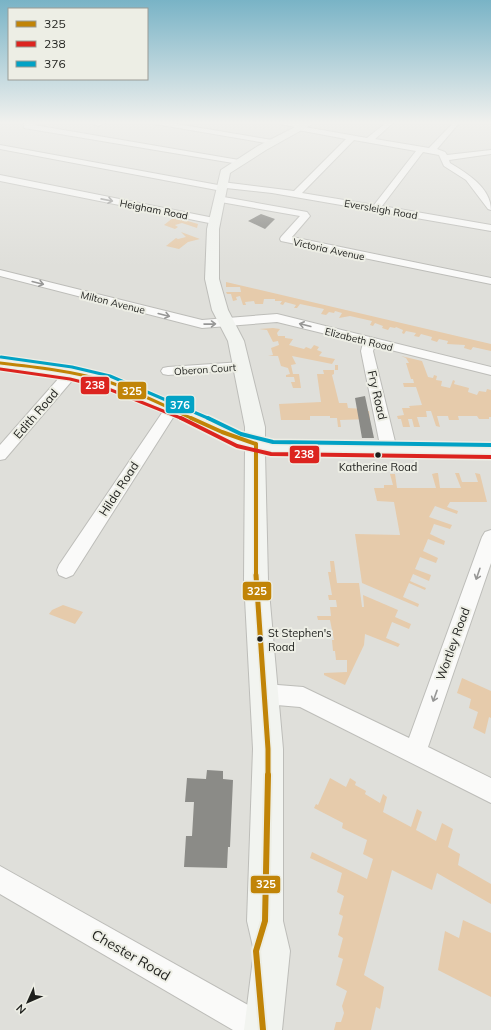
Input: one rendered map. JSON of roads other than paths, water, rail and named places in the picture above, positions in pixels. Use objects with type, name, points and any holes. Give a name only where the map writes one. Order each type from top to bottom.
[{"type":"main road","points":[[228,170],[225,172],[212,229],[212,279],[220,310],[236,341],[255,421],[256,444],[254,522],[256,580],[268,749],[265,921],[272,952],[262,1030]]},
{"type":"main road","points":[[0,363],[71,373],[108,382],[174,409],[230,436],[256,444],[282,448],[491,451]]},
{"type":"street","points":[[116,170],[221,191]]},
{"type":"street","points":[[296,194],[320,170]]},
{"type":"street","points":[[376,208],[405,170]]},
{"type":"street","points":[[457,170],[469,178],[491,207]]},
{"type":"street","name":"Heigham Road","points":[[0,178],[214,221]]},
{"type":"street","name":"Eversleigh Road","points":[[221,191],[257,188],[491,228]]},
{"type":"street","name":"Victoria Avenue","points":[[221,191],[304,214],[305,216],[285,240],[491,281]]},
{"type":"street","name":"Milton Avenue","points":[[0,273],[202,324],[227,322]]},
{"type":"street","name":"Elizabeth Road","points":[[227,322],[277,318],[491,371]]},
{"type":"street","name":"Fry Road","points":[[370,342],[367,351],[389,450]]},
{"type":"street","name":"Oberon Court","points":[[168,371],[242,366]]},
{"type":"street","name":"Edith Road","points":[[0,454],[71,373]]},
{"type":"street","name":"Hilda Road","points":[[66,570],[167,416],[174,409]]},
{"type":"street","name":"Wortley Road","points":[[415,752],[491,537]]},
{"type":"street","points":[[265,694],[294,695],[304,697],[491,791]]},
{"type":"street","name":"Chester Road","points":[[0,879],[262,1030]]},
{"type":"place","name":"Katherine Road","points":[[378,455]]},
{"type":"place","name":"St Stephen's Road","points":[[260,639]]}]
